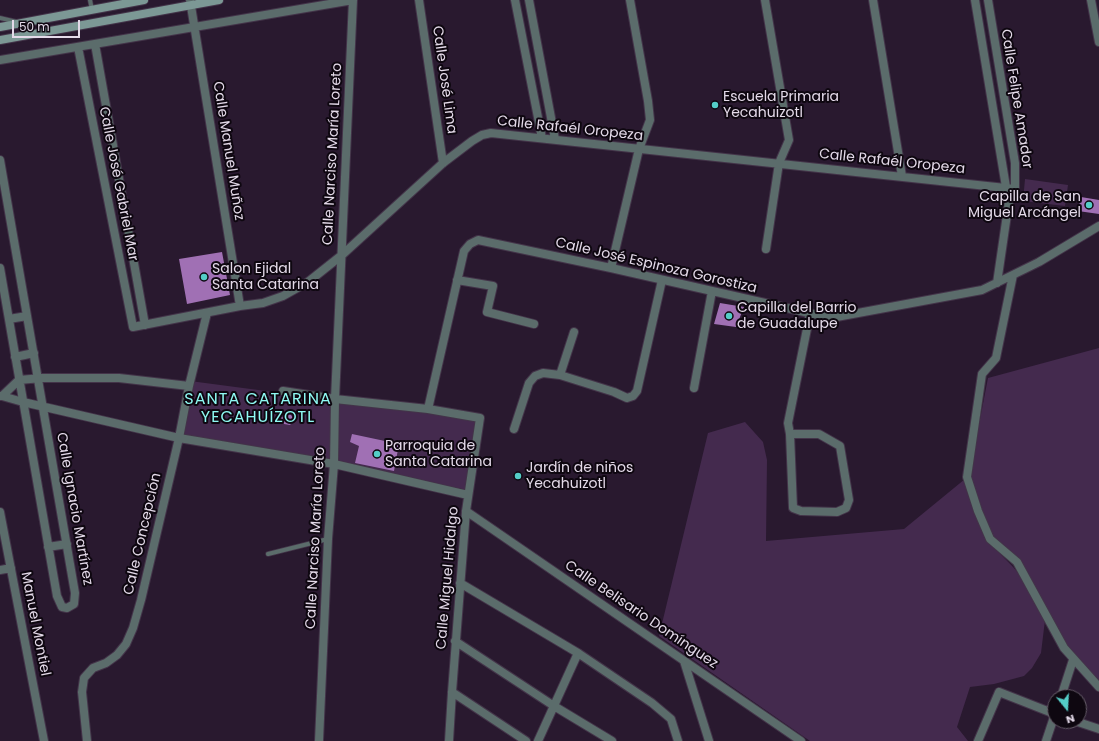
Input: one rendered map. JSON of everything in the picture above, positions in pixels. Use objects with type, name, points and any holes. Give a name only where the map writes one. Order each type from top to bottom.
[{"type":"main road","points":[[0,27],[144,0]]},
{"type":"main road","points":[[0,40],[191,3],[220,0]]},
{"type":"street","points":[[0,60],[353,0]]},
{"type":"street","name":"Calle Narciso María Loreto","points":[[319,741],[328,539],[334,464],[335,399],[353,0]]},
{"type":"street","name":"Calle José Lima","points":[[419,0],[443,163]]},
{"type":"street","points":[[515,0],[542,138]]},
{"type":"street","points":[[529,0],[555,139]]},
{"type":"street","points":[[611,268],[639,149],[650,120],[630,0]]},
{"type":"street","points":[[765,0],[789,140],[779,162],[766,249]]},
{"type":"street","points":[[872,0],[902,176]]},
{"type":"street","name":"Calle Felipe Amador","points":[[975,0],[1003,164],[1005,188],[1009,201]]},
{"type":"street","name":"Calle Felipe Amador","points":[[988,0],[1015,163],[1015,189],[1009,201],[997,283]]},
{"type":"street","points":[[1091,0],[1099,42]]},
{"type":"street","name":"Calle Manuel Muñoz","points":[[191,3],[240,306]]},
{"type":"street","name":"Calle José Gabriel Mar","points":[[95,44],[145,325]]},
{"type":"street","name":"Calle José Gabriel Mar","points":[[78,47],[133,327]]},
{"type":"street","name":"Calle Rafaél Oropeza","points":[[133,327],[240,306],[263,303],[283,296],[308,282],[342,255],[443,163],[482,135],[491,133],[779,162],[1015,189]]},
{"type":"street","name":"Calle Ignacio Martínez","points":[[0,160],[2,187],[34,353],[75,593],[74,604],[67,608],[62,607],[57,596],[0,268]]},
{"type":"street","name":"Calle José Espinoza Gorostiza","points":[[428,410],[464,251],[470,244],[478,240],[611,268],[831,318],[982,290],[1039,262],[1099,226]]},
{"type":"street","points":[[1014,275],[996,358],[982,374],[967,477],[978,511],[990,539],[1017,562],[1064,648],[1099,688]]},
{"type":"street","points":[[457,280],[492,286],[486,312],[534,324]]},
{"type":"street","points":[[514,429],[529,383],[535,376],[543,373],[560,376],[614,392],[627,398],[633,396],[637,392],[662,280]]},
{"type":"street","points":[[694,388],[712,291]]},
{"type":"street","name":"Calle Concepción","points":[[87,741],[82,692],[84,678],[93,668],[106,663],[117,656],[126,644],[133,628],[141,600],[207,313]]},
{"type":"street","points":[[790,434],[819,434],[840,446],[849,500],[846,508],[837,512],[801,511],[794,508],[790,434],[788,423],[810,314]]},
{"type":"street","points":[[9,319],[27,316]]},
{"type":"street","points":[[560,376],[574,332]]},
{"type":"street","points":[[15,357],[34,353]]},
{"type":"street","points":[[1,396],[19,380],[38,378],[119,378],[189,386]]},
{"type":"street","points":[[282,391],[428,410]]},
{"type":"street","points":[[1,396],[179,438],[334,464],[468,495]]},
{"type":"street","name":"Calle Miguel Hidalgo","points":[[428,410],[480,418],[466,511],[455,641],[449,741]]},
{"type":"street","name":"Calle Belisario Domínguez","points":[[466,511],[801,741]]},
{"type":"street","name":"Manuel Montiel","points":[[0,512],[12,568],[44,741]]},
{"type":"street","points":[[48,547],[67,544]]},
{"type":"street","points":[[0,570],[12,568]]},
{"type":"street","points":[[460,583],[578,653],[652,703],[671,719],[678,741]]},
{"type":"street","points":[[455,641],[554,706],[612,741]]},
{"type":"street","points":[[538,741],[578,653]]},
{"type":"street","points":[[1064,689],[1073,660]]},
{"type":"street","points":[[684,661],[709,741]]},
{"type":"street","points":[[452,692],[526,741]]},
{"type":"street","points":[[978,741],[999,692],[1047,711]]},
{"type":"street","points":[[1087,725],[1099,729]]},
{"type":"street","points":[[1046,741],[1050,729]]},
{"type":"lane","points":[[90,0],[92,10]]},
{"type":"lane","points":[[0,18],[22,23]]},
{"type":"lane","points":[[268,554],[328,539]]},
{"type":"shaded area","points":[[1025,179],[1068,185],[1065,206],[1023,201]]},
{"type":"shaded area","points":[[1099,348],[1099,683],[1073,659],[1018,561],[992,540],[969,476],[988,378]]},
{"type":"shaded area","points":[[190,381],[334,400],[331,465],[177,434]]},
{"type":"shaded area","points":[[335,401],[479,419],[468,490],[332,466]]},
{"type":"shaded area","points":[[745,422],[763,442],[767,460],[766,541],[904,529],[965,479],[985,538],[1028,584],[1045,620],[1041,653],[1032,668],[1024,676],[994,684],[970,687],[957,727],[968,741],[810,741],[659,636],[708,433]]},
{"type":"building","name":"Capilla de San Miguel Arcángel","points":[[1081,197],[1099,200],[1099,214],[1078,211]]},
{"type":"building","name":"Salon Ejidal Santa Catarina","points":[[222,252],[230,295],[187,304],[179,259]]},
{"type":"building","name":"Capilla del Barrio de Guadalupe","points":[[720,303],[744,307],[736,327],[714,324]]},
{"type":"building","points":[[286,414],[291,415],[294,420],[290,425],[284,424],[281,418]]},
{"type":"building","name":"Parroquia de Santa Catarina","points":[[352,434],[399,444],[394,471],[355,463],[359,446],[350,442]]},
{"type":"place","name":"Escuela Primaria Yecahuizotl","points":[[715,105]]},
{"type":"place","name":"Capilla de San Miguel Arcángel","points":[[1089,205]]},
{"type":"place","name":"Salon Ejidal Santa Catarina","points":[[204,277]]},
{"type":"place","name":"Capilla del Barrio de Guadalupe","points":[[729,316]]},
{"type":"place","name":"Parroquia de Santa Catarina","points":[[377,454]]},
{"type":"place","name":"Jardín de niños Yecahuizotl","points":[[518,476]]},
{"type":"district","name":"SANTA CATARINA YECAHUÍZOTL","points":[[258,409]]}]
